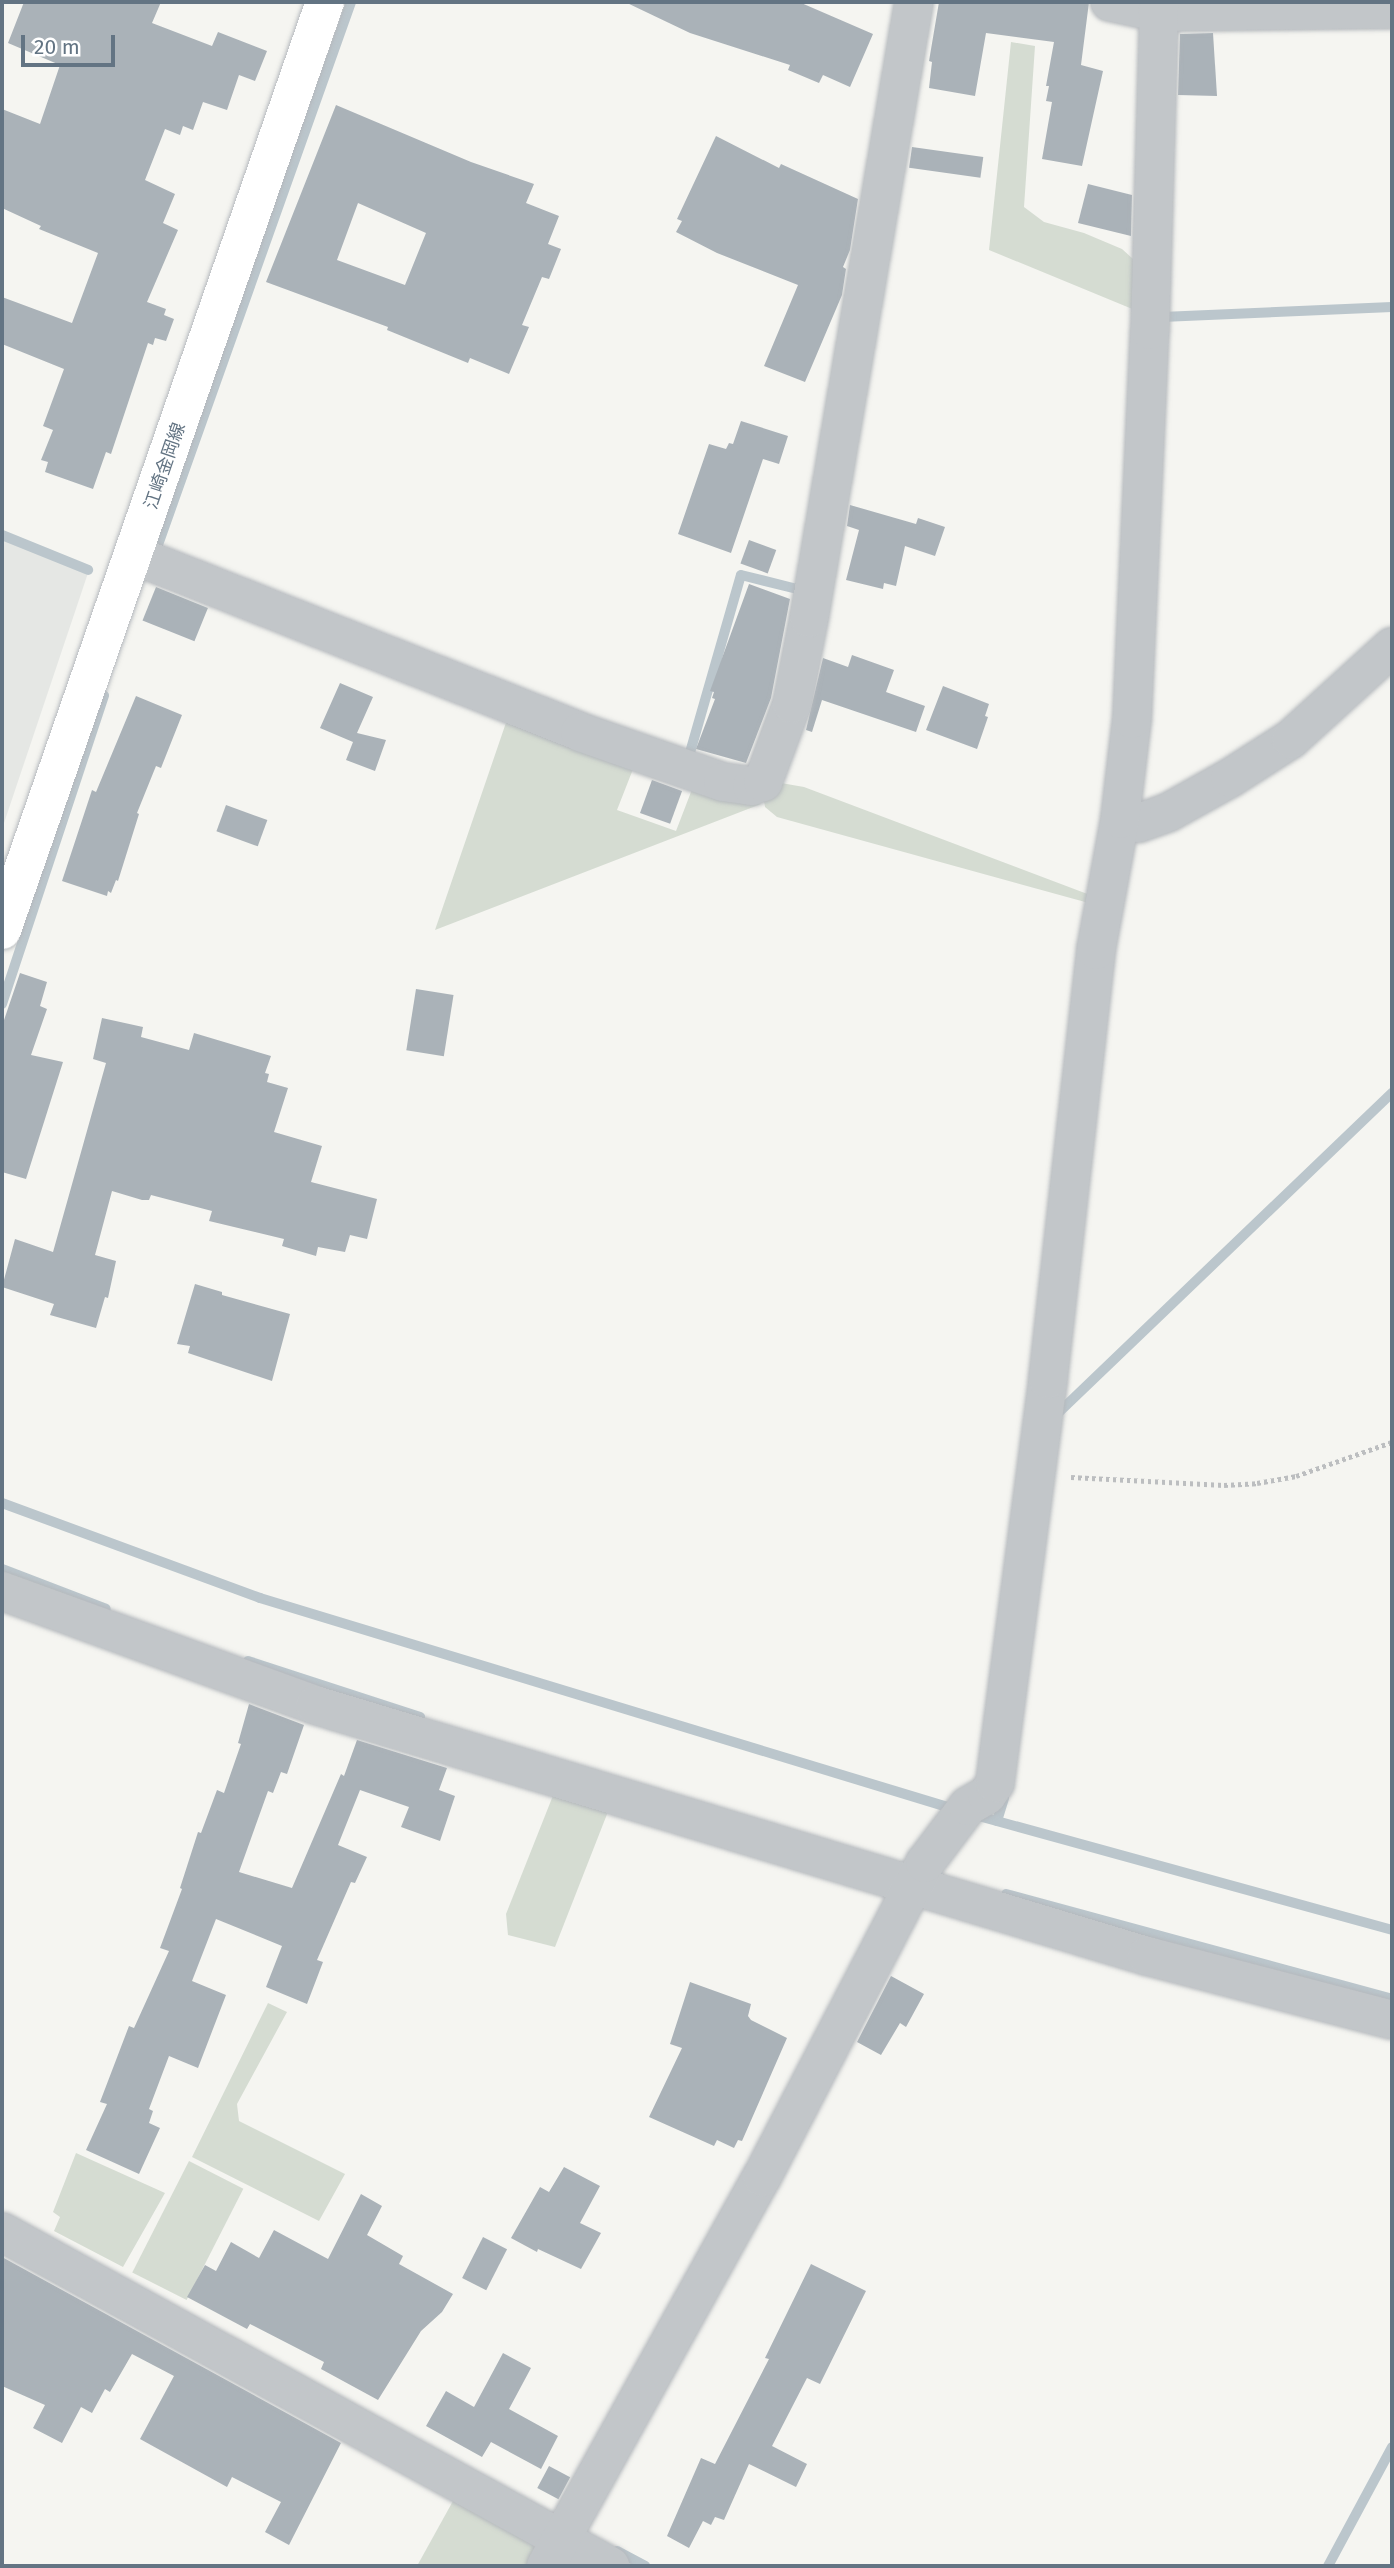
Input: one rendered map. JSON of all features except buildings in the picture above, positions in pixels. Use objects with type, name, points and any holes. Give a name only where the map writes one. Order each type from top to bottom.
[{"type":"main road","name":"江崎金岡線","points":[[2,930],[145,559],[326,2]]},
{"type":"street","points":[[145,559],[593,736],[723,782],[752,786],[762,782],[792,704],[809,618],[914,2]]},
{"type":"street","points":[[1110,2],[1162,10],[1392,9]]},
{"type":"street","points":[[560,2539],[762,2177],[912,1885],[925,1863],[966,1811],[987,1795],[995,1783],[1048,1379],[1096,950],[1129,821],[1162,10]]},
{"type":"street","points":[[1129,821],[1168,812],[1230,778],[1291,739],[1392,647]]},
{"type":"street","points":[[2,1591],[315,1705],[1147,1956],[1392,2020]]},
{"type":"street","points":[[2,2232],[610,2566]]},
{"type":"path","points":[[1063,1476],[1224,1485],[1257,1483],[1296,1476],[1392,1442]]},
{"type":"shaded area","points":[[1011,42],[1035,46],[1024,207],[1044,222],[1084,233],[1122,249],[1143,268],[1142,313],[989,250]]},
{"type":"shaded area","points":[[2,540],[88,573],[2,829]]},
{"type":"shaded area","points":[[510,711],[637,759],[617,810],[676,831],[696,779],[761,804],[435,930]]},
{"type":"shaded area","points":[[781,783],[804,787],[1098,898],[1096,905],[777,817],[765,807],[764,801],[778,794]]},
{"type":"shaded area","points":[[556,1788],[611,1804],[555,1947],[508,1935],[506,1914]]},
{"type":"shaded area","points":[[268,2003],[287,2012],[237,2104],[239,2121],[345,2174],[319,2221],[192,2157]]},
{"type":"shaded area","points":[[76,2153],[165,2193],[123,2267],[54,2231],[60,2217],[53,2212]]},
{"type":"shaded area","points":[[189,2161],[243,2189],[187,2300],[132,2272]]},
{"type":"shaded area","points":[[453,2501],[532,2543],[539,2555],[533,2566],[417,2566]]},
{"type":"waterway","points":[[154,556],[351,2]]},
{"type":"waterway","points":[[1162,317],[1392,307]]},
{"type":"waterway","points":[[2,535],[88,570]]},
{"type":"waterway","points":[[689,756],[741,575],[801,590]]},
{"type":"waterway","points":[[2,1004],[104,695]]},
{"type":"waterway","points":[[1055,1416],[1392,1093]]},
{"type":"waterway","points":[[2,1503],[260,1598],[954,1809]]},
{"type":"waterway","points":[[2,1569],[106,1609]]},
{"type":"waterway","points":[[248,1661],[420,1717]]},
{"type":"waterway","points":[[997,1821],[1004,1798]]},
{"type":"waterway","points":[[975,1815],[1392,1930]]},
{"type":"waterway","points":[[1006,1894],[1392,1999]]},
{"type":"waterway","points":[[1328,2566],[1392,2447]]},
{"type":"waterway","points":[[617,2551],[645,2566]]}]
